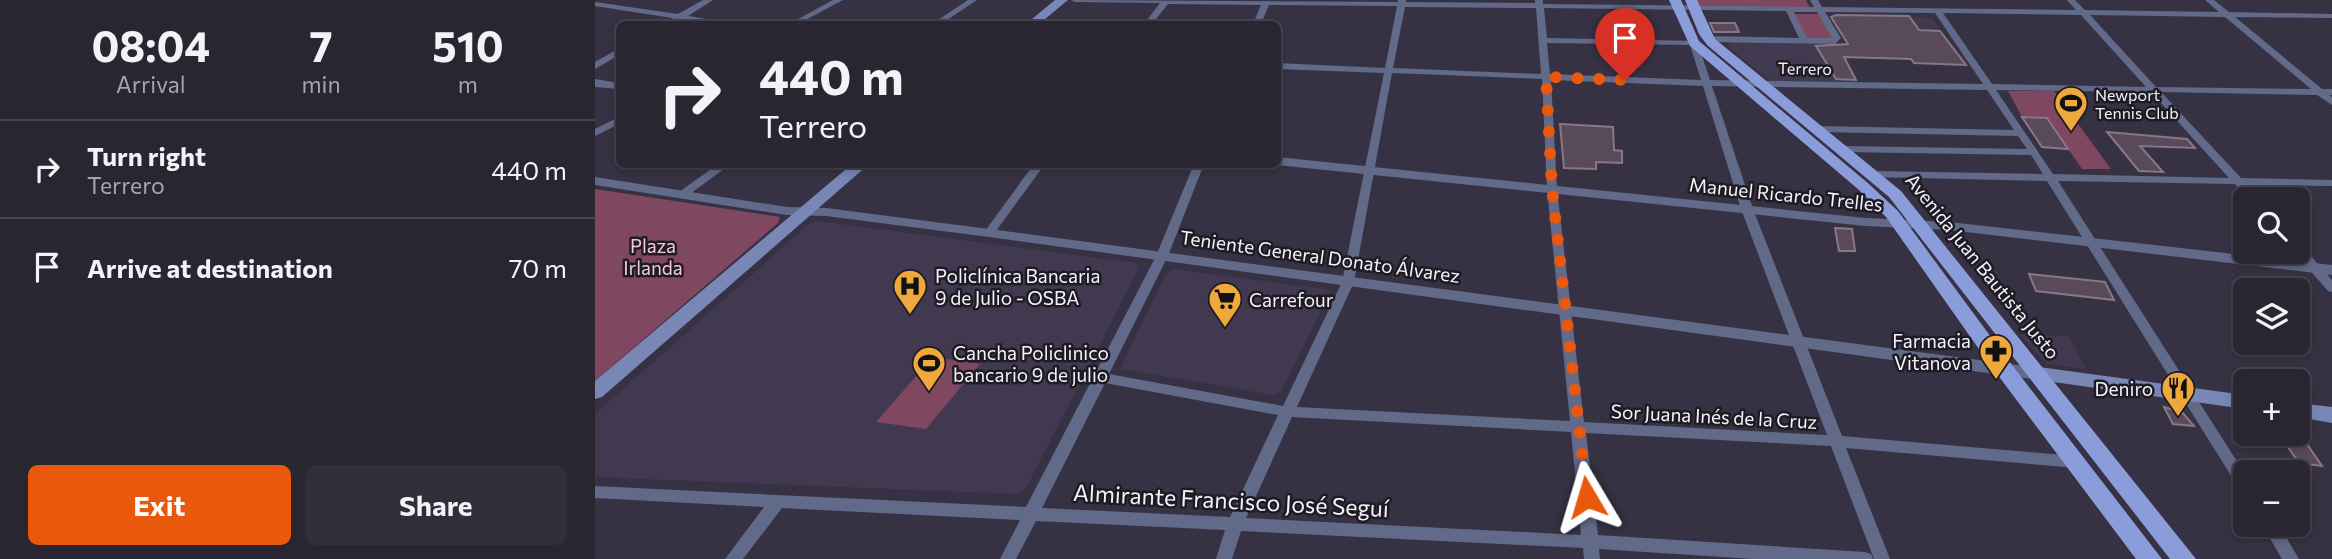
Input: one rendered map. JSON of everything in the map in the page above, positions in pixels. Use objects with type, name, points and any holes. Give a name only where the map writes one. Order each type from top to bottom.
[{"type":"main road","points":[[1036,21],[1062,0]]},
{"type":"main road","name":"Avenida Juan Bautista Justo","points":[[1677,4],[1694,43],[1864,187],[1900,224],[2005,369],[2150,559]]},
{"type":"main road","name":"Avenida Juan Bautista Justo","points":[[1693,4],[1708,39],[1895,194],[2183,559]]},
{"type":"main road","points":[[595,392],[857,168]]},
{"type":"main road","points":[[2039,374],[2233,400]]},
{"type":"main road","points":[[2310,412],[2332,415]]},
{"type":"street","points":[[672,21],[709,0]]},
{"type":"street","points":[[799,21],[839,0]]},
{"type":"street","points":[[941,21],[973,0]]},
{"type":"street","points":[[1075,0],[1693,4],[1821,11],[2332,16]]},
{"type":"street","points":[[1708,39],[1835,41],[1837,38],[1814,0]]},
{"type":"street","points":[[1947,0],[1958,12]]},
{"type":"street","points":[[2071,0],[2244,187]]},
{"type":"street","points":[[2209,0],[2332,102]]},
{"type":"street","points":[[1150,21],[1167,1]]},
{"type":"street","points":[[1258,21],[1266,2]]},
{"type":"street","points":[[1224,559],[1235,524],[1348,282],[1402,2]]},
{"type":"street","points":[[1539,3],[1552,189],[1593,559]]},
{"type":"street","points":[[595,4],[702,21]]},
{"type":"street","points":[[1789,10],[1804,40]]},
{"type":"street","points":[[1938,12],[2034,152],[2088,242],[2233,467]]},
{"type":"street","points":[[1542,40],[1694,43],[1747,209],[1796,342],[1882,559]]},
{"type":"street","points":[[595,66],[616,54]]},
{"type":"street","name":"Terrero","points":[[1281,66],[1705,83],[2332,92]]},
{"type":"street","points":[[595,83],[616,86]]},
{"type":"street","points":[[595,133],[616,122]]},
{"type":"street","points":[[1818,129],[2021,133]]},
{"type":"street","points":[[1843,149],[2034,152]]},
{"type":"street","name":"Manuel Ricardo Trelles","points":[[1281,160],[1747,209],[1921,224],[2332,270]]},
{"type":"street","points":[[683,194],[720,168]]},
{"type":"street","points":[[989,233],[1037,168]]},
{"type":"street","points":[[1008,559],[1162,256],[1197,168]]},
{"type":"street","points":[[1872,174],[2332,183]]},
{"type":"street","name":"Teniente General Donato Álvarez","points":[[595,181],[2039,374]]},
{"type":"street","points":[[2310,263],[2332,288]]},
{"type":"street","name":"Sor Juana Inés de la Cruz","points":[[1101,377],[1289,412],[1579,430],[1836,441],[2076,462]]},
{"type":"street","name":"Almirante Francisco José Seguí","points":[[595,492],[1031,512],[1865,559]]},
{"type":"street","points":[[733,559],[777,502]]},
{"type":"street","points":[[2277,537],[2291,559]]},
{"type":"shaded area","points":[[1831,17],[1932,18],[1966,65],[1914,63],[1911,59],[1845,57],[1857,82],[1775,81],[1768,79],[1727,46],[1732,42],[1847,44]]},
{"type":"shaded area","name":"Policlínica Bancaria 9 de Julio - OSBA","points":[[817,221],[1135,263],[1139,268],[1025,490],[1019,494],[595,477],[595,414],[809,224]]},
{"type":"shaded area","name":"Carrefour","points":[[1173,269],[1331,290],[1281,392],[1273,395],[1120,369],[1166,274]]},
{"type":"shaded area","points":[[2020,335],[2069,336],[2086,369],[2047,364]]},
{"type":"green space","points":[[1696,0],[1806,0],[1810,8],[1699,6]]},
{"type":"green space","points":[[1788,14],[1821,14],[1837,40],[1803,40]]},
{"type":"green space","name":"Newport Tennis Club","points":[[2008,91],[2054,91],[2111,169],[2082,169],[2047,118],[2022,117]]},
{"type":"green space","name":"Plaza Irlanda","points":[[595,189],[780,217],[778,223],[595,381]]},
{"type":"green space","name":"Cancha Policlinico bancario 9 de julio","points":[[933,357],[980,364],[926,429],[876,422]]},
{"type":"building","points":[[1909,16],[1919,30],[1940,31],[1966,65],[1914,63],[1911,59],[1844,57],[1856,80],[1836,79],[1816,46],[1848,44],[1831,17]]},
{"type":"building","points":[[1710,23],[1735,23],[1739,32],[1714,32]]},
{"type":"building","points":[[2022,117],[2047,118],[2068,149],[2042,147]]},
{"type":"building","points":[[1560,124],[1613,127],[1614,150],[1622,151],[1622,163],[1596,162],[1596,169],[1564,168]]},
{"type":"building","points":[[2107,132],[2187,139],[2195,148],[2140,146],[2163,172],[2139,171]]},
{"type":"building","points":[[1835,228],[1852,229],[1855,251],[1839,251]]},
{"type":"building","points":[[2029,274],[2105,282],[2114,300],[2036,291]]},
{"type":"building","name":"Deniro","points":[[2164,407],[2182,412],[2194,426],[2173,424]]},
{"type":"building","points":[[2287,446],[2308,446],[2322,466],[2310,464],[2310,460],[2297,460]]},
{"type":"place","name":"Newport Tennis Club","points":[[2071,133]]},
{"type":"place","name":"Policlínica Bancaria 9 de Julio - OSBA","points":[[910,316]]},
{"type":"place","name":"Carrefour","points":[[1225,329]]},
{"type":"place","name":"Farmacia Vitanova","points":[[1996,381]]},
{"type":"place","name":"Cancha Policlinico bancario 9 de julio","points":[[929,393]]},
{"type":"place","name":"Deniro","points":[[2178,418]]},
{"type":"route","points":[[1587,497],[1552,189],[1546,77],[1625,80]]}]
